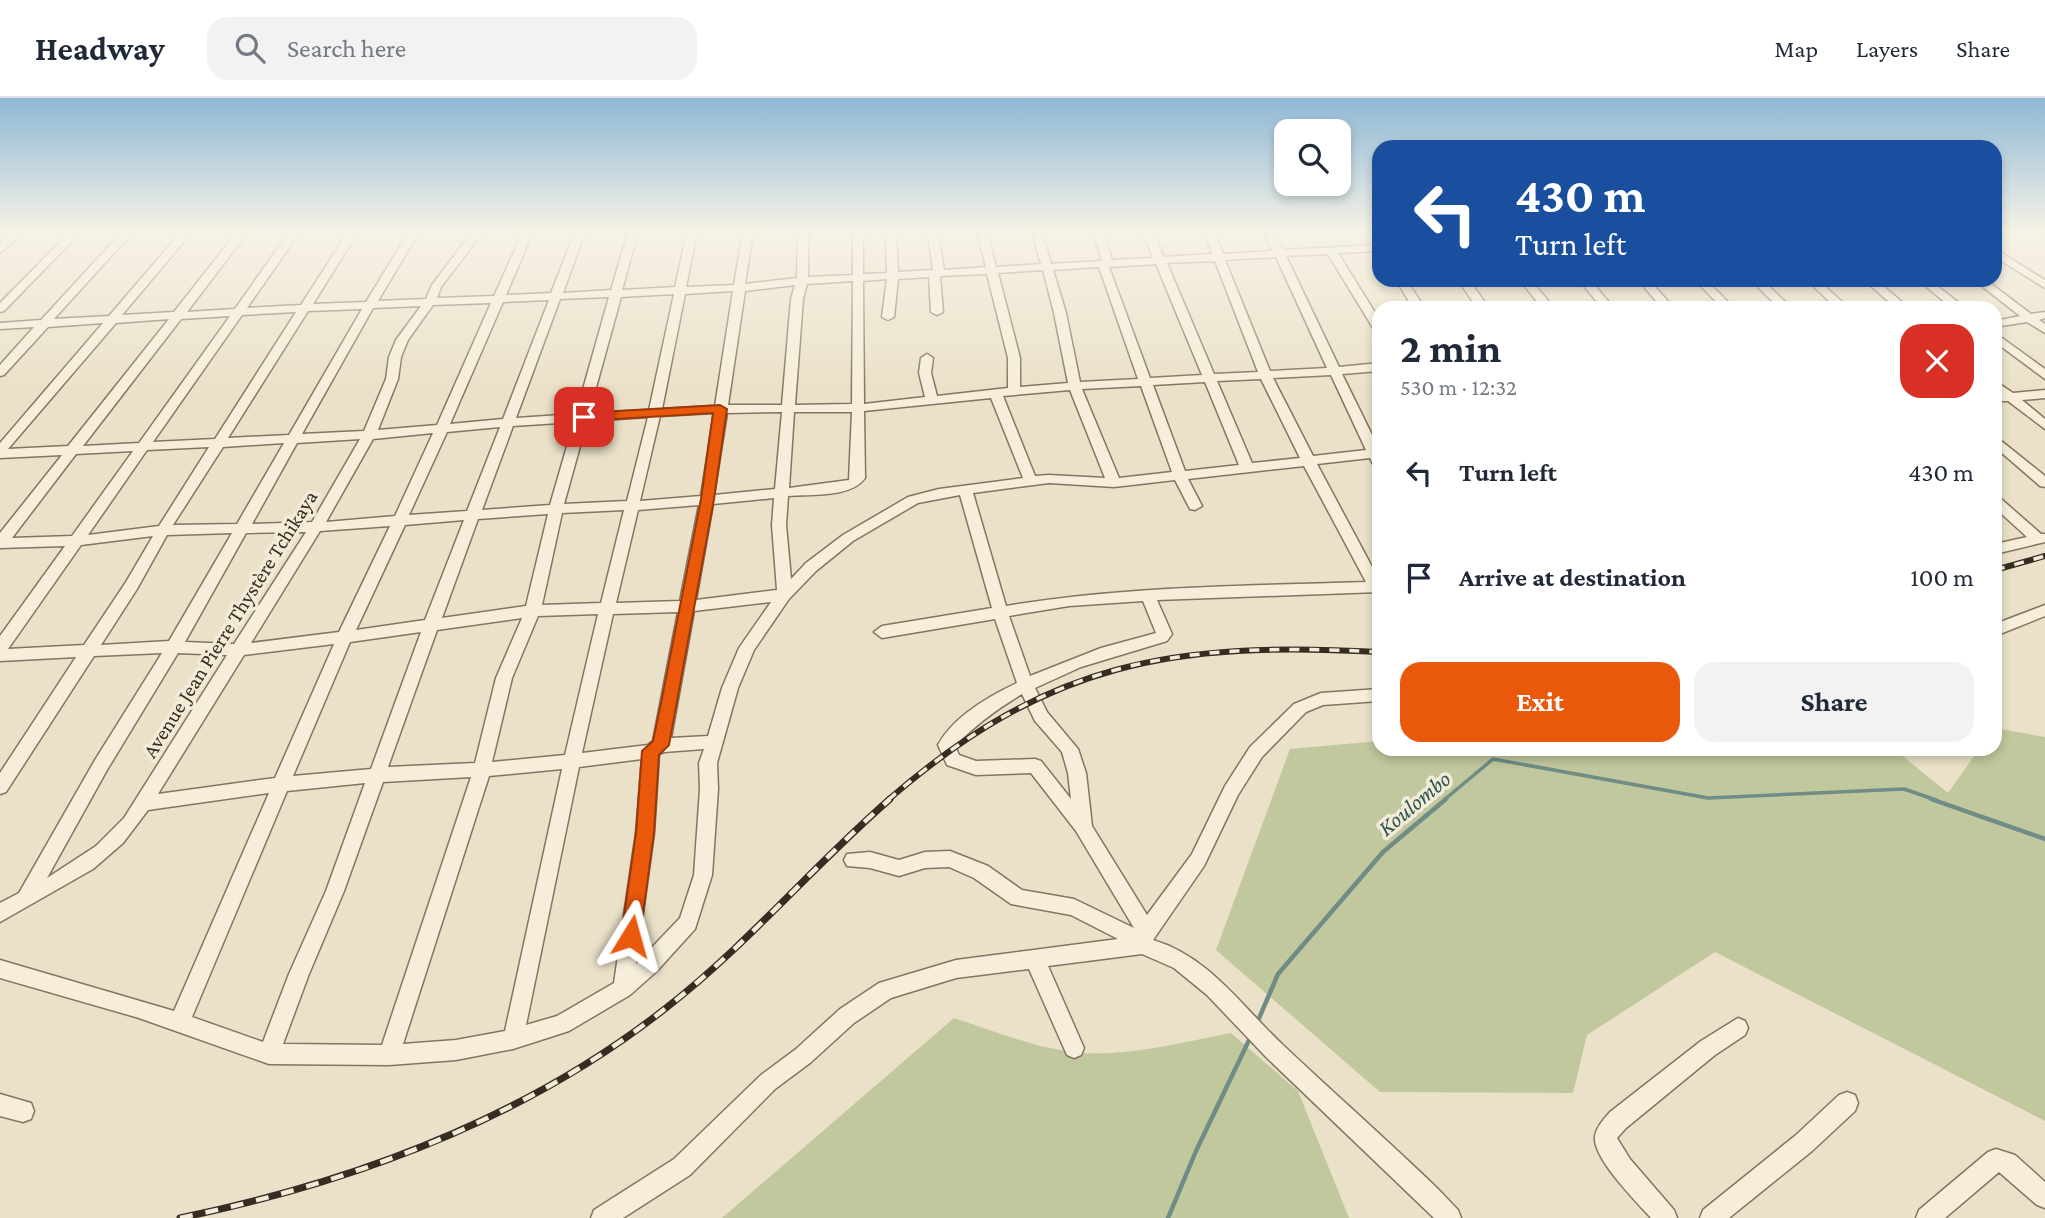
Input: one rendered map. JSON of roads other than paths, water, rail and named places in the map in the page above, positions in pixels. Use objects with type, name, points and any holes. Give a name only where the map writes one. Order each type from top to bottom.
[{"type":"street","points":[[0,309],[24,284]]},
{"type":"street","points":[[0,372],[80,284]]},
{"type":"street","points":[[0,453],[142,284]]},
{"type":"street","points":[[0,543],[202,284]]},
{"type":"street","points":[[0,649],[258,284]]},
{"type":"street","points":[[0,787],[132,585],[163,530],[319,284]]},
{"type":"street","points":[[26,898],[382,284]]},
{"type":"street","name":"Avenue Jean Pierre Thystère Tchikaya","points":[[0,913],[102,852],[118,838],[144,803],[316,527],[369,435],[382,408],[402,340],[430,302],[438,284]]},
{"type":"street","points":[[179,1023],[344,638],[401,520],[505,284]]},
{"type":"street","points":[[269,1055],[299,974],[335,891],[432,623],[560,284]]},
{"type":"street","points":[[389,1055],[417,967],[442,901],[482,770],[503,678],[533,611],[556,509],[620,284]]},
{"type":"street","points":[[513,1039],[571,763],[655,413],[681,284]]},
{"type":"street","points":[[623,988],[656,748],[708,499],[741,284]]},
{"type":"street","points":[[0,326],[774,284]]},
{"type":"street","points":[[785,595],[779,525],[780,494],[790,409],[797,299],[801,284]]},
{"type":"street","points":[[0,543],[75,541],[163,530],[316,527],[780,494],[841,487],[854,483],[858,478],[856,284]]},
{"type":"street","points":[[888,317],[892,284]]},
{"type":"street","points":[[936,284],[937,312]]},
{"type":"street","points":[[996,284],[1014,358],[1014,392]]},
{"type":"street","points":[[1052,284],[1075,386],[1114,483]]},
{"type":"street","points":[[1112,284],[1179,474],[1195,506]]},
{"type":"street","points":[[1171,284],[1247,468]]},
{"type":"street","points":[[1231,284],[1265,375],[1372,577]]},
{"type":"street","points":[[1294,284],[1372,447]]},
{"type":"street","points":[[1352,284],[1372,317]]},
{"type":"street","points":[[1531,287],[1542,301]]},
{"type":"street","points":[[1590,287],[1602,301]]},
{"type":"street","points":[[1649,287],[1662,301]]},
{"type":"street","points":[[1707,287],[1721,301]]},
{"type":"street","points":[[1764,287],[1778,301]]},
{"type":"street","points":[[1820,287],[1835,301]]},
{"type":"street","points":[[1878,287],[1894,301]]},
{"type":"street","points":[[1932,287],[1950,301]]},
{"type":"street","points":[[1988,287],[2045,330]]},
{"type":"street","points":[[2002,323],[2045,315]]},
{"type":"street","points":[[2002,341],[2045,375]]},
{"type":"street","points":[[927,358],[925,373],[932,401]]},
{"type":"street","points":[[0,453],[71,452],[369,435],[510,422],[720,409],[858,408],[1075,386],[1372,368]]},
{"type":"street","points":[[2002,391],[2045,425]]},
{"type":"street","points":[[996,394],[1031,482]]},
{"type":"street","points":[[2002,399],[2045,394]]},
{"type":"street","points":[[2002,446],[2045,483]]},
{"type":"street","points":[[0,970],[139,1008],[269,1055],[389,1055],[456,1050],[513,1039],[562,1024],[623,988],[650,965],[688,923],[703,875],[709,789],[708,763],[730,688],[747,648],[785,595],[811,567],[869,524],[913,500],[965,489],[1062,479],[1114,483],[1309,461],[1372,457]]},
{"type":"street","points":[[965,489],[1000,611],[1026,686],[1041,716],[1070,749],[1077,774],[1083,827]]},
{"type":"street","points":[[2002,507],[2042,538]]},
{"type":"street","points":[[2002,547],[2042,538]]},
{"type":"street","points":[[882,632],[1069,601],[1148,595],[1372,588]]},
{"type":"street","points":[[0,655],[174,647],[238,650],[533,611],[687,606],[785,595]]},
{"type":"street","points":[[1143,940],[1083,827],[1035,766],[976,768],[953,760],[946,745],[973,716],[1026,686],[1111,649],[1162,637],[1164,634],[1148,595]]},
{"type":"street","points":[[2002,628],[2045,610]]},
{"type":"street","points":[[603,1218],[682,1167],[744,1104],[867,1000],[886,990],[956,969],[1143,940],[1198,860],[1231,791],[1246,765],[1265,743],[1300,708],[1321,699],[1372,695]]},
{"type":"street","points":[[144,803],[376,775],[571,763],[656,748],[713,742]]},
{"type":"street","points":[[853,860],[870,860],[908,868],[925,860],[950,859],[981,872],[1017,898],[1074,907],[1176,959],[1208,984],[1450,1218]]},
{"type":"street","points":[[1034,958],[1074,1048]]},
{"type":"street","points":[[1666,1218],[1620,1163],[1606,1140],[1607,1134],[1618,1120],[1707,1048],[1738,1028]]},
{"type":"street","points":[[1711,1218],[1804,1143],[1847,1103]]},
{"type":"street","points":[[0,1105],[23,1111]]},
{"type":"street","points":[[1927,1218],[1996,1160],[2007,1163],[2045,1197]]},
{"type":"waterway","name":"Koulombo","points":[[1444,800],[1493,759],[1708,798],[1904,789],[1936,800]]},
{"type":"waterway","name":"Koulombo","points":[[1257,1023],[1278,974],[1383,852],[1446,799]]},
{"type":"waterway","name":"Koulombo","points":[[1931,799],[2045,839]]},
{"type":"waterway","name":"Koulombo","points":[[1168,1218],[1196,1151],[1251,1036]]},
{"type":"railway","points":[[2002,568],[2045,556]]},
{"type":"railway","points":[[888,800],[947,753],[1003,717],[1059,689],[1116,670],[1175,657],[1238,651],[1372,652]]},
{"type":"railway","points":[[180,1218],[310,1186],[373,1165],[496,1114],[555,1083],[612,1047],[696,984],[890,799]]}]
